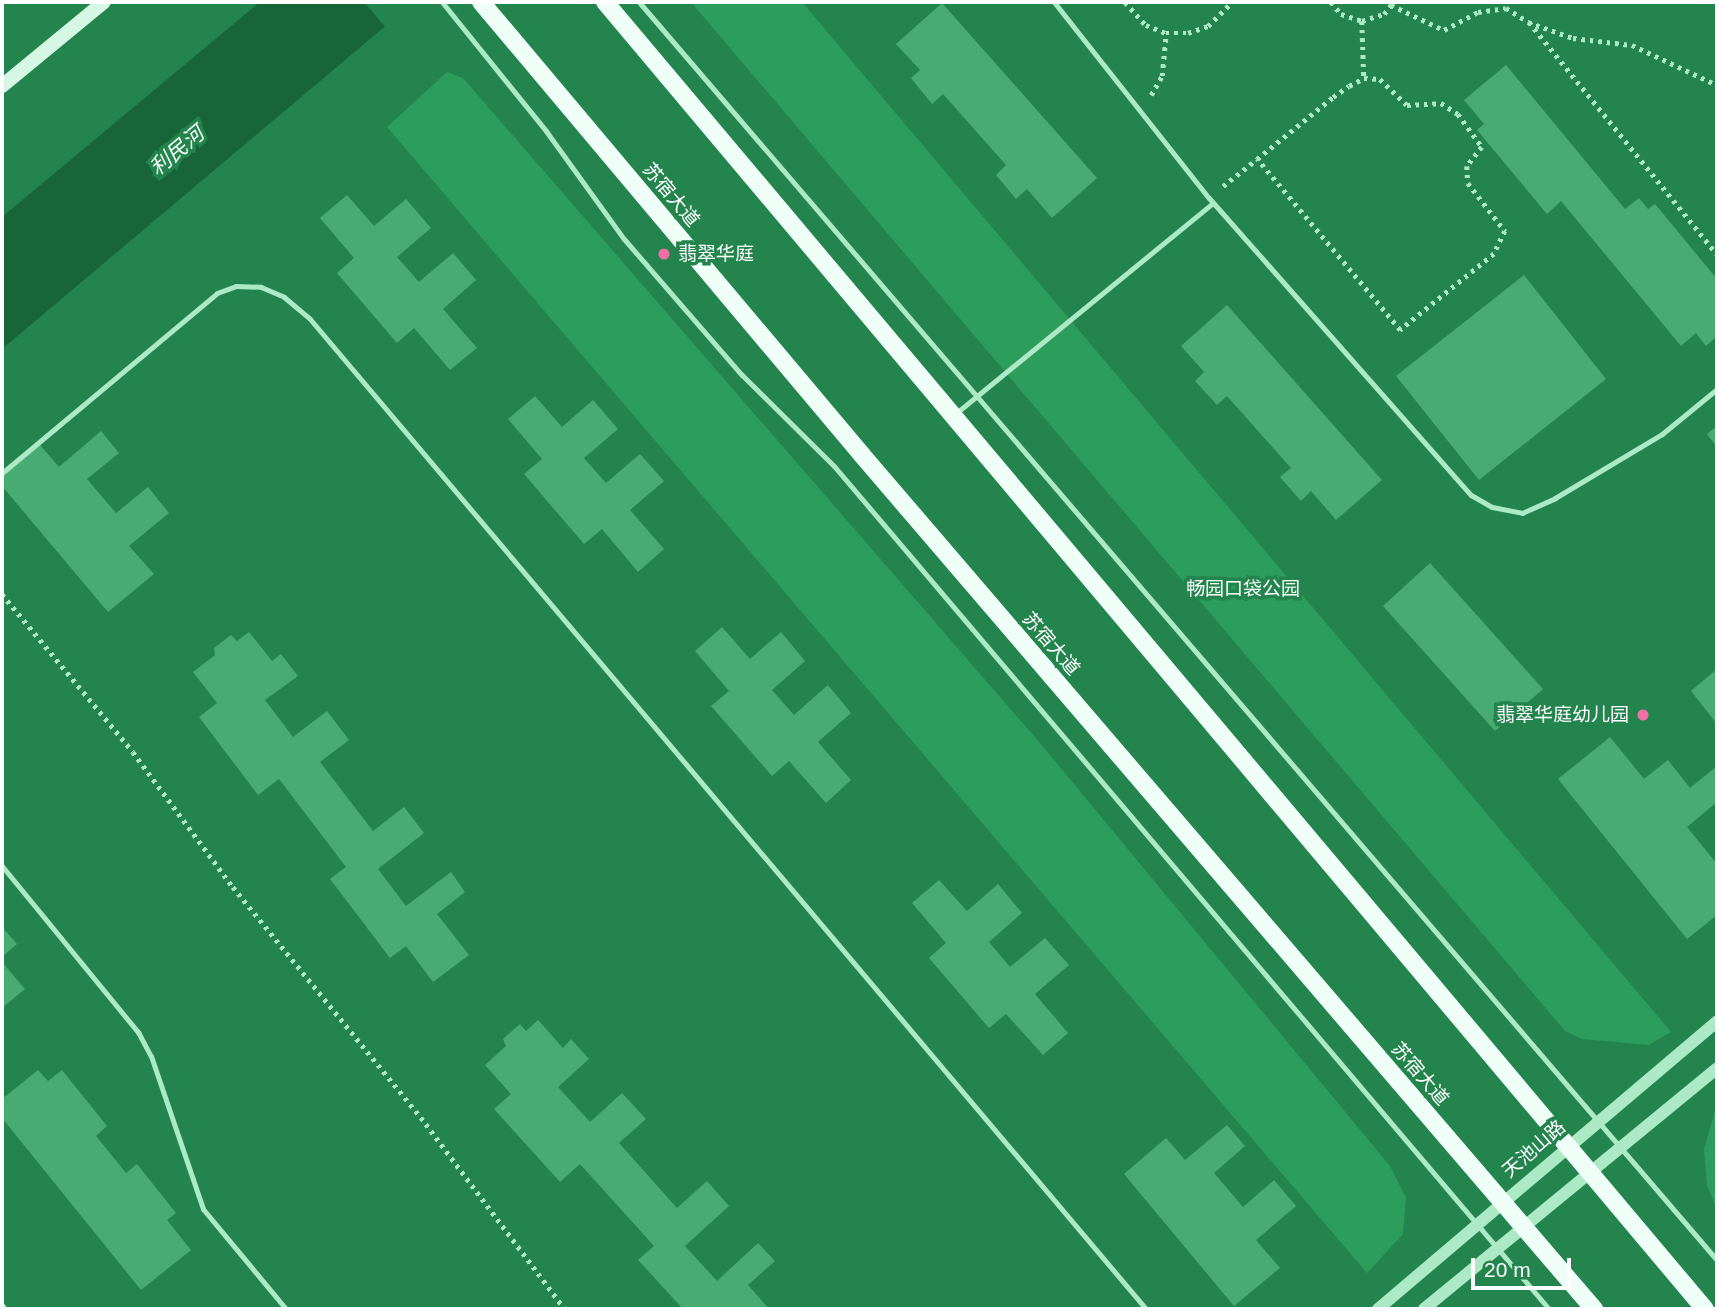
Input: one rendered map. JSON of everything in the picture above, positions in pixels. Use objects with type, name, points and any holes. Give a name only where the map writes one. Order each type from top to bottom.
[{"type":"main road","points":[[2,86],[104,2]]},
{"type":"main road","name":"苏宿大道","points":[[481,2],[1594,1309]]},
{"type":"main road","points":[[604,2],[1705,1309]]},
{"type":"street","name":"天池山路","points":[[1378,1309],[1597,1120],[1717,1021]]},
{"type":"street","points":[[1424,1309],[1717,1068]]},
{"type":"lane","points":[[442,2],[624,239],[742,375],[834,466],[1549,1309]]},
{"type":"lane","points":[[639,2],[975,398],[1717,1260]]},
{"type":"lane","points":[[1054,2],[1211,201],[1471,495],[1492,508],[1522,513],[1555,498],[1662,434],[1717,389]]},
{"type":"lane","points":[[953,416],[1211,201]]},
{"type":"lane","points":[[2,473],[217,293],[236,286],[261,287],[284,297],[310,319],[1146,1309]]},
{"type":"lane","points":[[2,866],[138,1032],[151,1056],[203,1209],[286,1309]]},
{"type":"lane","points":[[2,1305],[5,1309]]},
{"type":"path","points":[[1125,2],[1146,25],[1166,33],[1208,26],[1232,2]]},
{"type":"path","points":[[1331,2],[1341,14],[1362,22],[1374,20],[1392,4],[1444,30],[1478,12],[1506,8],[1528,22],[1573,38],[1632,45],[1717,85]]},
{"type":"path","points":[[1362,22],[1364,78]]},
{"type":"path","points":[[1528,22],[1717,254]]},
{"type":"path","points":[[1141,112],[1162,76],[1166,33]]},
{"type":"path","points":[[1211,201],[1257,159],[1364,78],[1380,79],[1407,105],[1441,103],[1458,114],[1482,147],[1466,166],[1468,183],[1505,231],[1494,254],[1400,330],[1257,159]]},
{"type":"path","points":[[2,594],[133,752],[233,887],[426,1124],[565,1309]]},
{"type":"green space","name":"畅园口袋公园","points":[[691,2],[802,2],[1671,1032],[1649,1045],[1582,1039],[1565,1031]]},
{"type":"green space","points":[[447,72],[463,78],[1040,743],[1390,1166],[1406,1198],[1403,1234],[1367,1273],[387,127]]},
{"type":"green space","points":[[1717,1104],[1717,1209],[1707,1186],[1704,1149]]},
{"type":"water","name":"利民河","points":[[260,2],[414,2],[2,349],[2,217]]},
{"type":"pier","points":[[364,2],[417,2],[387,29]]},
{"type":"building","points":[[942,3],[1097,178],[1052,218],[1027,189],[1016,199],[996,175],[1006,165],[943,94],[932,104],[911,78],[920,70],[896,44]]},
{"type":"building","points":[[1506,65],[1625,209],[1639,198],[1648,209],[1655,204],[1717,279],[1717,336],[1706,346],[1696,333],[1681,346],[1561,201],[1547,214],[1477,130],[1484,124],[1464,100]]},
{"type":"building","points":[[347,195],[374,226],[406,199],[431,228],[397,257],[419,282],[453,253],[476,280],[443,309],[477,348],[450,370],[414,328],[397,343],[337,273],[354,258],[320,218]]},
{"type":"building","points":[[1524,275],[1606,379],[1479,480],[1396,376]]},
{"type":"building","points":[[1227,305],[1382,480],[1336,520],[1311,491],[1301,501],[1280,477],[1291,468],[1227,396],[1217,405],[1195,381],[1204,372],[1181,346]]},
{"type":"building","points":[[535,396],[562,427],[593,400],[618,429],[584,458],[606,483],[640,454],[664,481],[630,510],[664,549],[638,572],[602,529],[584,544],[524,474],[542,459],[508,419]]},
{"type":"building","points":[[1717,426],[1717,447],[1707,434]]},
{"type":"building","points":[[101,431],[119,453],[87,479],[116,513],[148,487],[169,513],[129,546],[154,574],[108,612],[2,486],[2,477],[40,445],[59,467]]},
{"type":"building","points":[[1430,563],[1543,689],[1495,731],[1383,606]]},
{"type":"building","points":[[722,627],[750,659],[781,632],[805,661],[772,690],[794,715],[828,685],[851,713],[818,742],[851,780],[826,803],[789,761],[772,776],[711,706],[729,691],[695,651]]},
{"type":"building","points":[[249,632],[272,661],[281,654],[298,676],[265,700],[293,737],[327,711],[349,740],[320,762],[373,831],[404,807],[424,833],[378,869],[406,906],[451,872],[465,892],[437,914],[469,955],[433,982],[406,946],[390,958],[330,879],[346,867],[279,779],[258,795],[199,717],[217,703],[193,672],[215,655],[214,648],[231,635],[237,641]]},
{"type":"building","points":[[1717,669],[1717,724],[1691,691]]},
{"type":"building","points":[[1610,737],[1644,779],[1668,760],[1690,788],[1717,766],[1717,802],[1687,827],[1717,864],[1717,915],[1687,939],[1558,779]]},
{"type":"building","points":[[939,880],[967,911],[998,884],[1022,913],[989,942],[1010,967],[1045,938],[1069,965],[1035,994],[1068,1033],[1043,1055],[1006,1014],[989,1028],[929,958],[946,943],[912,903]]},
{"type":"building","points":[[2,927],[17,944],[2,957]]},
{"type":"building","points":[[2,962],[25,989],[2,1008]]},
{"type":"building","points":[[538,1020],[563,1048],[571,1039],[589,1059],[558,1087],[590,1122],[622,1093],[646,1119],[619,1143],[677,1208],[707,1181],[729,1206],[685,1246],[717,1281],[758,1243],[775,1261],[748,1285],[769,1309],[683,1309],[638,1260],[654,1246],[580,1164],[560,1182],[494,1109],[511,1094],[485,1065],[506,1046],[503,1039],[520,1024],[526,1031]]},
{"type":"building","points":[[38,1070],[48,1081],[62,1070],[107,1126],[96,1136],[126,1173],[137,1164],[176,1213],[167,1220],[191,1250],[141,1290],[2,1118],[2,1099]]},
{"type":"building","points":[[1227,1125],[1245,1146],[1214,1173],[1243,1207],[1274,1180],[1296,1206],[1256,1240],[1280,1268],[1234,1306],[1124,1174],[1166,1138],[1185,1160]]},
{"type":"place","name":"翡翠华庭","points":[[664,254]]},
{"type":"place","name":"翡翠华庭幼儿园","points":[[1643,715]]}]
